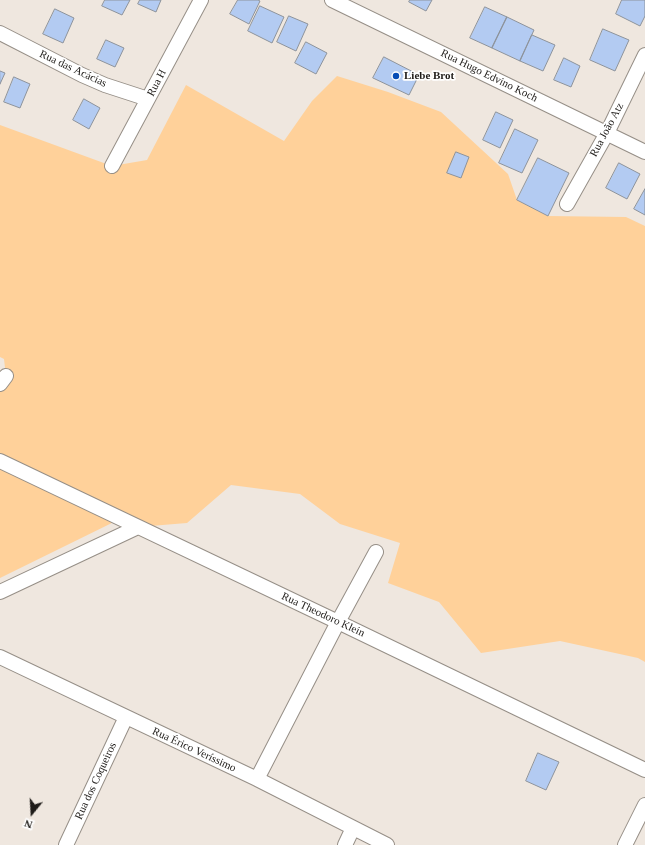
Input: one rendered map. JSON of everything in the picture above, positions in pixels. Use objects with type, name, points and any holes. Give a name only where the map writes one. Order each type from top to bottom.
[{"type":"street","name":"Rua H","points":[[112,166],[201,0]]},
{"type":"street","name":"Rua Hugo Edvino Koch","points":[[332,0],[645,152]]},
{"type":"street","name":"Rua das Acácias","points":[[0,33],[82,75],[148,99]]},
{"type":"street","name":"Rua João Atz","points":[[567,204],[607,133],[645,55]]},
{"type":"street","name":"Rua Theodoro Klein","points":[[0,461],[645,770]]},
{"type":"street","points":[[0,592],[138,528]]},
{"type":"street","points":[[257,779],[376,552]]},
{"type":"street","name":"Rua Érico Veríssimo","points":[[0,657],[257,779],[387,845]]},
{"type":"street","name":"Rua dos Coqueiros","points":[[66,845],[126,717]]},
{"type":"street","points":[[625,845],[645,805]]},
{"type":"street","points":[[345,845],[353,828]]},
{"type":"shaded area","points":[[337,76],[388,92],[441,112],[508,174],[517,200],[548,216],[626,217],[645,226],[645,662],[638,658],[560,641],[481,653],[439,602],[388,583],[400,543],[340,524],[300,494],[231,485],[187,523],[138,527],[120,519],[0,578],[0,384],[6,376],[4,359],[0,357],[0,125],[112,166],[147,160],[186,85],[284,141],[312,101]]},
{"type":"building","points":[[105,0],[130,0],[122,15],[102,6]]},
{"type":"building","points":[[140,0],[161,0],[156,12],[138,4]]},
{"type":"building","points":[[238,0],[260,1],[249,24],[230,14]]},
{"type":"building","points":[[410,0],[432,0],[426,11],[409,2]]},
{"type":"building","points":[[622,0],[645,0],[645,16],[640,26],[616,14]]},
{"type":"building","points":[[260,6],[284,17],[272,43],[248,31]]},
{"type":"building","points":[[485,7],[507,17],[492,48],[470,38]]},
{"type":"building","points":[[55,9],[74,18],[63,43],[43,34]]},
{"type":"building","points":[[289,16],[308,24],[296,51],[277,42]]},
{"type":"building","points":[[507,17],[534,30],[520,61],[492,48]]},
{"type":"building","points":[[603,29],[629,40],[615,71],[590,60]]},
{"type":"building","points":[[532,35],[555,45],[543,71],[520,61]]},
{"type":"building","points":[[106,40],[124,48],[115,67],[97,59]]},
{"type":"building","points":[[306,42],[327,53],[316,74],[295,63]]},
{"type":"building","name":"Liebe Brot","points":[[384,57],[419,75],[409,95],[373,78]]},
{"type":"building","points":[[564,58],[580,66],[571,87],[554,80]]},
{"type":"building","points":[[0,71],[5,73],[0,84]]},
{"type":"building","points":[[14,77],[30,84],[20,108],[4,102]]},
{"type":"building","points":[[84,99],[100,108],[89,129],[73,120]]},
{"type":"building","points":[[496,112],[513,120],[500,148],[483,140]]},
{"type":"building","points":[[515,129],[538,140],[522,173],[499,163]]},
{"type":"building","points":[[456,152],[469,157],[461,178],[447,173]]},
{"type":"building","points":[[538,158],[569,173],[548,216],[517,200]]},
{"type":"building","points":[[619,163],[640,174],[627,199],[606,188]]},
{"type":"building","points":[[645,189],[645,215],[634,209]]},
{"type":"building","points":[[538,753],[559,762],[546,790],[526,781]]},
{"type":"place","name":"Liebe Brot","points":[[396,76]]}]
